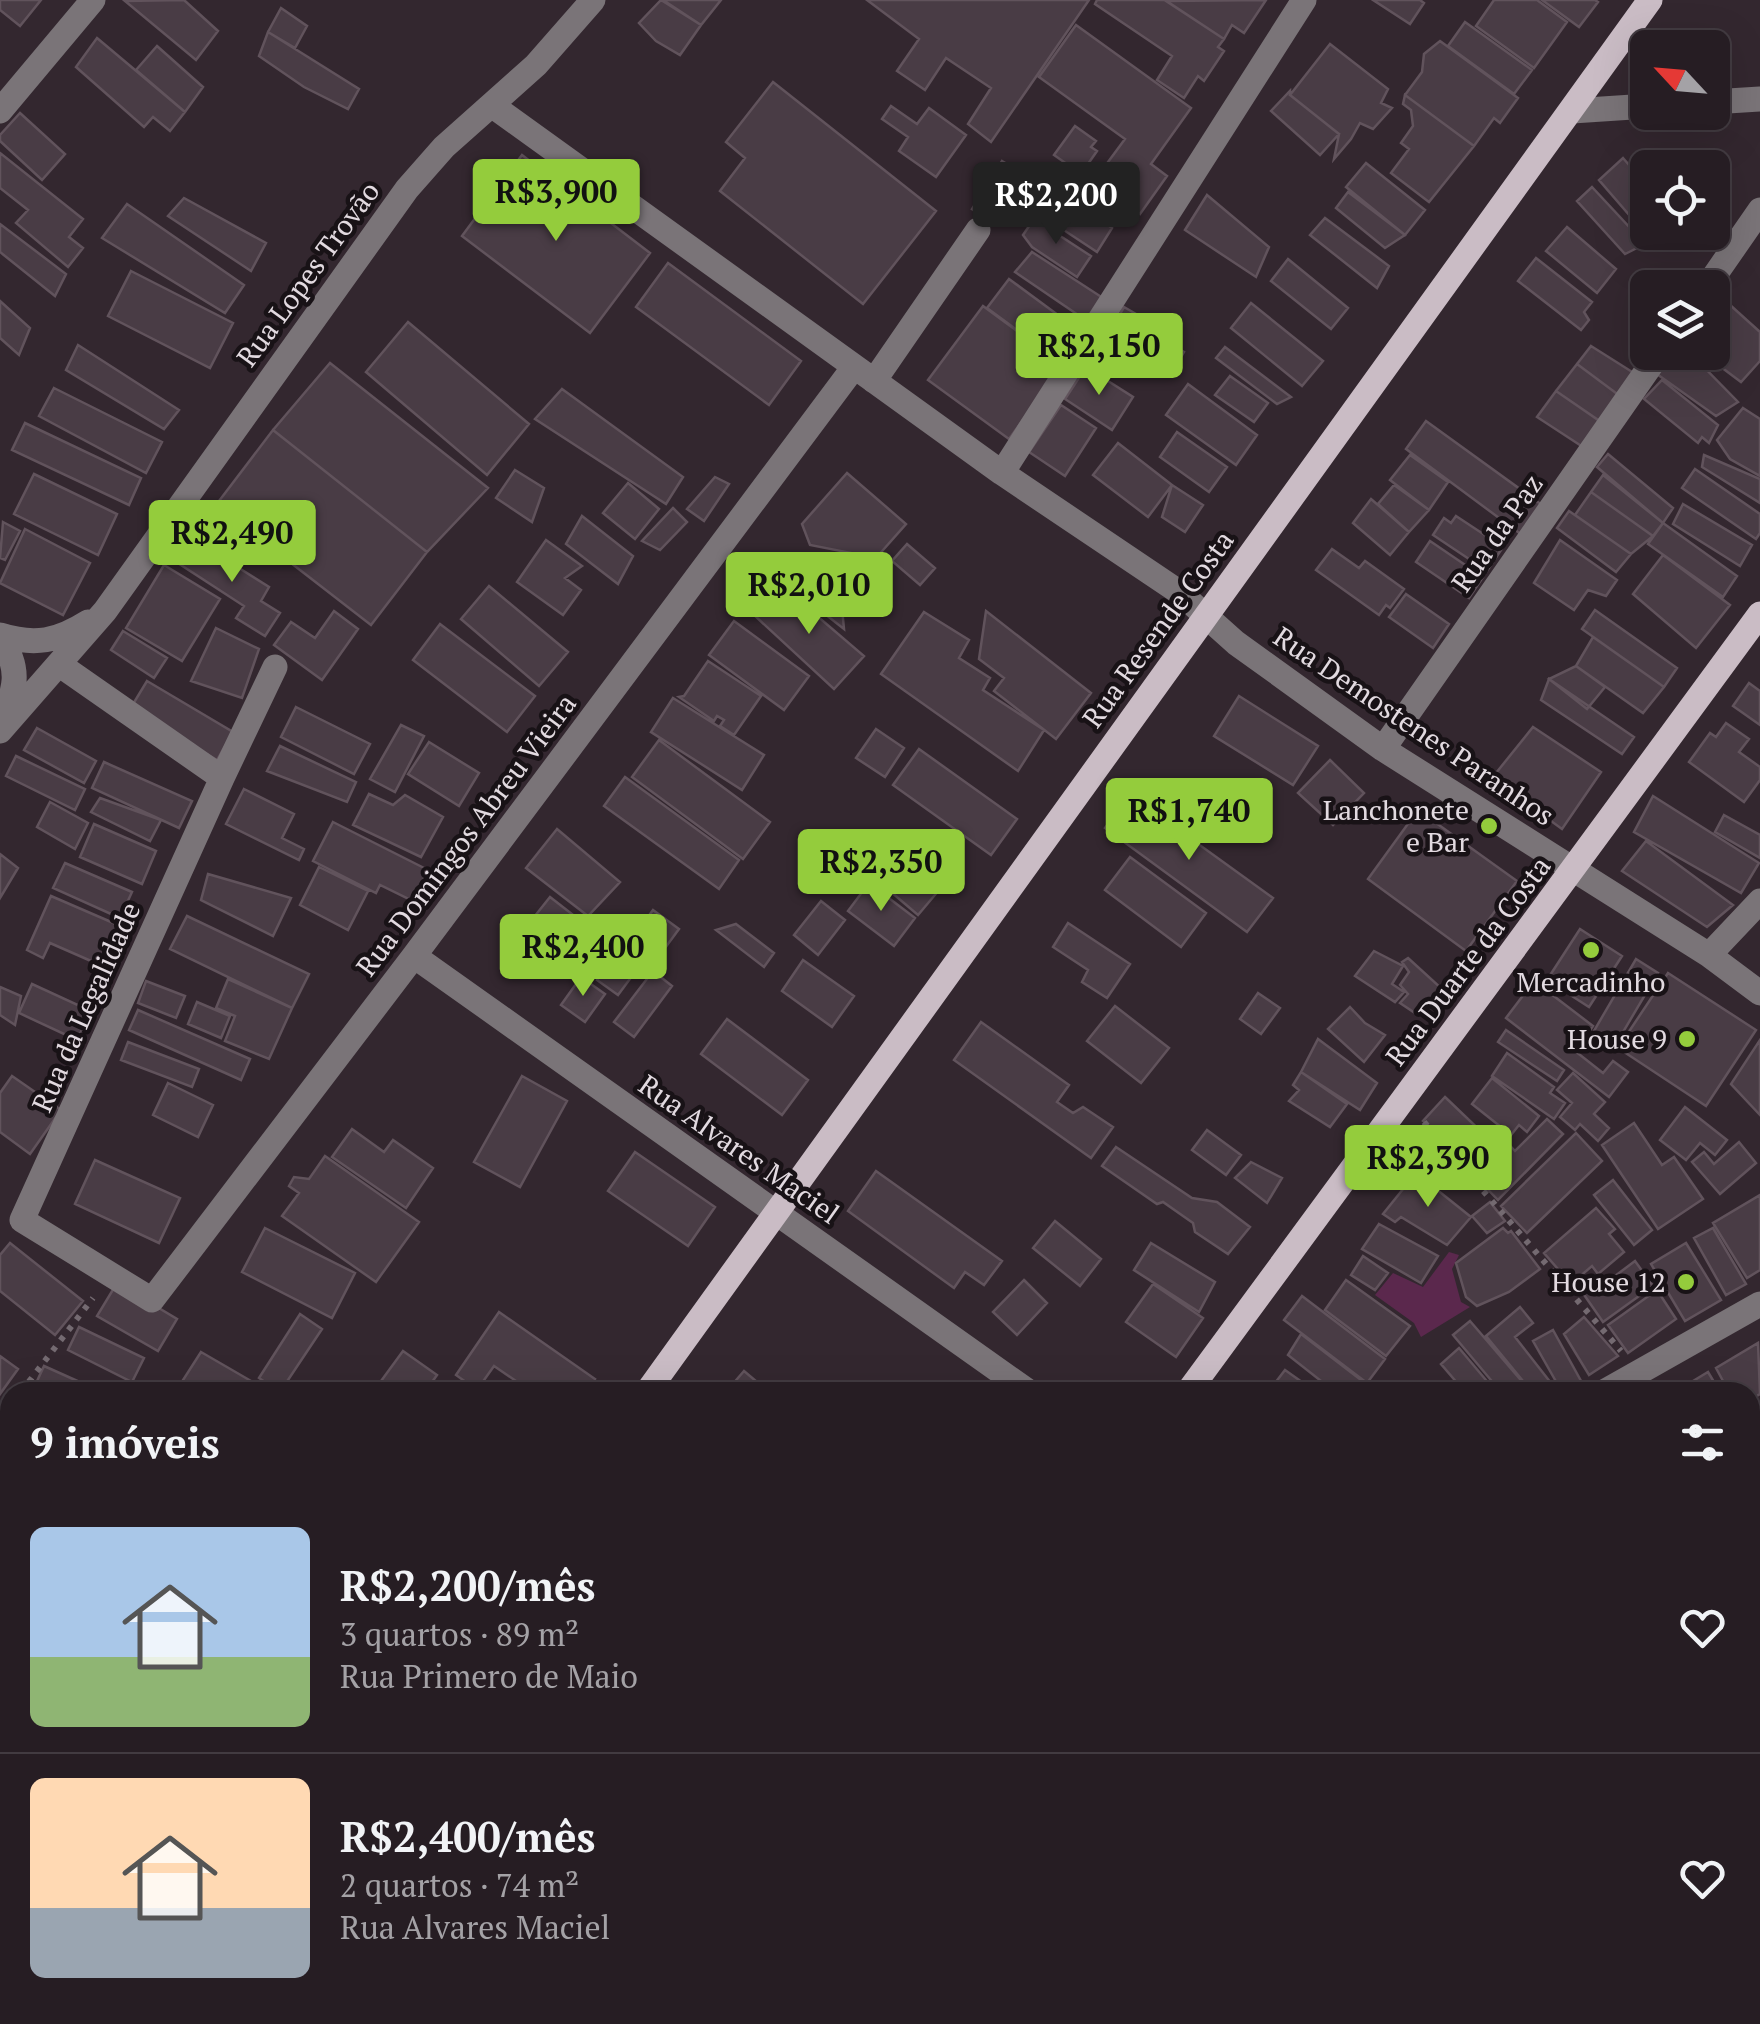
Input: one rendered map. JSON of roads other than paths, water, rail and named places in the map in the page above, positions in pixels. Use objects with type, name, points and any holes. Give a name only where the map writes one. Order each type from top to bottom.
[{"type":"main road","name":"Rua Resende Costa","points":[[654,1382],[1650,0]]},
{"type":"main road","name":"Rua Duarte da Costa","points":[[1195,1382],[1760,614]]},
{"type":"street","points":[[0,111],[94,0]]},
{"type":"street","name":"Rua Lopes Trovão","points":[[0,729],[105,611],[406,188],[444,147],[536,65],[593,0]]},
{"type":"street","points":[[1002,472],[1304,0]]},
{"type":"street","points":[[1730,101],[1760,99]]},
{"type":"street","name":"Rua Demostenes Paranhos","points":[[492,106],[1002,472],[1179,592],[1236,643],[1383,749],[1575,868],[1760,993]]},
{"type":"street","points":[[1572,111],[1630,107]]},
{"type":"street","points":[[1718,270],[1760,210]]},
{"type":"street","name":"Rua Domingos Abreu Vieira","points":[[112,1275],[152,1300],[978,230]]},
{"type":"street","name":"Rua da Paz","points":[[1383,749],[1647,370]]},
{"type":"street","name":"Rua Lopes Trovão","points":[[0,637],[44,642],[69,634],[105,611]]},
{"type":"street","points":[[0,637],[10,653],[16,675],[0,729]]},
{"type":"street","points":[[60,664],[222,778]]},
{"type":"street","name":"Rua da Legalidade","points":[[112,1275],[22,1220],[275,667]]},
{"type":"street","points":[[1710,956],[1760,901]]},
{"type":"street","name":"Rua Alvares Maciel","points":[[414,956],[1015,1382]]},
{"type":"street","points":[[1620,1382],[1760,1304]]},
{"type":"place","name":"Lanchonete e Bar","points":[[1489,826]]},
{"type":"place","name":"Mercadinho","points":[[1591,950]]},
{"type":"place","name":"House 9","points":[[1687,1039]]},
{"type":"place","name":"House 12","points":[[1686,1282]]}]
